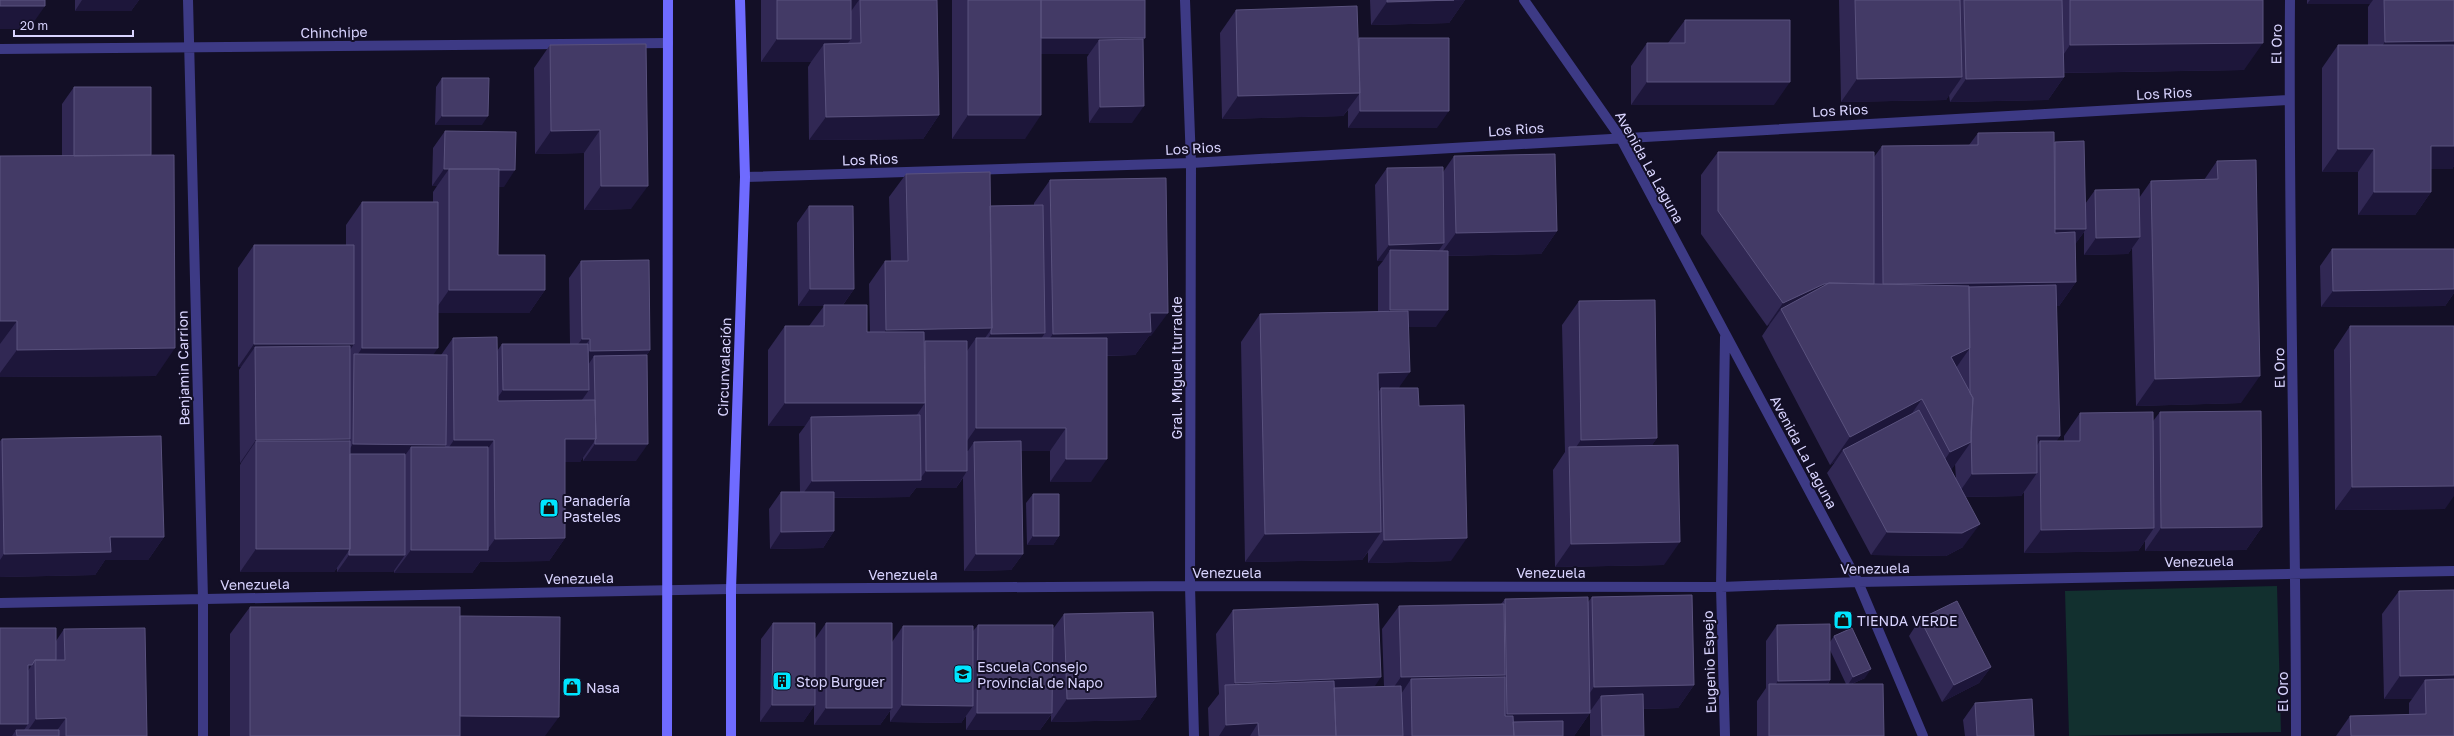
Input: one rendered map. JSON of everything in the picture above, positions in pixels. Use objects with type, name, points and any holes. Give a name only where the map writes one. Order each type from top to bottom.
[{"type":"main road","points":[[667,736],[668,0]]},
{"type":"main road","name":"Circunvalación","points":[[731,736],[731,589],[745,177],[740,0]]},
{"type":"street","name":"Benjamin Carrion","points":[[188,0],[202,599],[203,736]]},
{"type":"street","name":"Gral. Miguel Iturralde","points":[[1185,0],[1190,163],[1190,586],[1194,736]]},
{"type":"street","name":"Avenida La Laguna","points":[[1524,0],[1620,137],[1858,582],[1923,736]]},
{"type":"street","name":"El Oro","points":[[2290,0],[2289,100],[2296,574],[2296,736]]},
{"type":"street","name":"Chinchipe","points":[[0,49],[668,43]]},
{"type":"street","name":"Los Rios","points":[[745,177],[1190,163],[1620,137],[2289,100]]},
{"type":"street","name":"Avenida La Laguna","points":[[1721,587],[1725,335]]},
{"type":"street","name":"Venezuela","points":[[0,603],[731,589],[1190,586],[1721,587],[1858,582],[2454,571]]},
{"type":"street","name":"Eugenio Espejo","points":[[1721,587],[1725,736]]},
{"type":"green space","points":[[2277,586],[2281,732],[2069,736],[2065,591]]},
{"type":"building","points":[[0,0],[45,0],[45,6],[0,6]]},
{"type":"building","points":[[777,0],[851,0],[851,39],[777,39]]},
{"type":"building","points":[[860,0],[937,0],[939,115],[826,117],[824,44],[861,43]]},
{"type":"building","points":[[968,0],[1041,0],[1041,115],[968,115]]},
{"type":"building","points":[[1041,0],[1145,0],[1145,38],[1041,38]]},
{"type":"building","points":[[1387,0],[1454,0],[1387,2]]},
{"type":"building","points":[[1855,0],[1960,0],[1962,77],[1857,79]]},
{"type":"building","points":[[1964,0],[2062,0],[2064,77],[1966,79]]},
{"type":"building","points":[[2070,0],[2263,0],[2263,43],[2070,45]]},
{"type":"building","points":[[2384,0],[2454,0],[2454,41],[2385,42]]},
{"type":"building","points":[[1357,6],[1360,93],[1238,96],[1236,10]]},
{"type":"building","points":[[1685,20],[1790,20],[1790,82],[1647,82],[1647,43],[1685,43]]},
{"type":"building","points":[[1359,38],[1449,38],[1449,111],[1360,111]]},
{"type":"building","points":[[1143,39],[1144,106],[1100,107],[1099,40]]},
{"type":"building","points":[[646,44],[648,186],[601,186],[600,130],[551,131],[550,45]]},
{"type":"building","points":[[2338,45],[2454,45],[2454,146],[2431,146],[2431,192],[2374,192],[2374,149],[2338,149]]},
{"type":"building","points":[[442,78],[489,78],[488,116],[442,116]]},
{"type":"building","points":[[74,87],[151,87],[151,155],[74,156]]},
{"type":"building","points":[[445,131],[516,132],[515,170],[444,169]]},
{"type":"building","points":[[2054,132],[2055,233],[2075,232],[2076,282],[1883,284],[1882,146],[1978,145],[1978,133]]},
{"type":"building","points":[[2084,141],[2086,229],[2055,229],[2055,142]]},
{"type":"building","points":[[1718,152],[1874,152],[1874,284],[1824,284],[1783,303],[1718,211]]},
{"type":"building","points":[[1555,154],[1557,231],[1456,233],[1454,156]]},
{"type":"building","points":[[174,155],[175,348],[17,350],[17,321],[0,321],[0,156]]},
{"type":"building","points":[[2256,160],[2260,376],[2155,379],[2151,181],[2218,179],[2217,161]]},
{"type":"building","points":[[1443,167],[1444,243],[1389,245],[1387,168]]},
{"type":"building","points":[[449,169],[499,169],[498,255],[545,255],[545,290],[449,290]]},
{"type":"building","points":[[990,172],[992,328],[886,330],[885,261],[908,261],[906,174]]},
{"type":"building","points":[[1166,178],[1168,313],[1150,313],[1151,332],[1053,334],[1050,180]]},
{"type":"building","points":[[2139,189],[2140,237],[2096,238],[2095,190]]},
{"type":"building","points":[[362,202],[438,202],[438,348],[362,348]]},
{"type":"building","points":[[1043,205],[1045,333],[991,334],[990,206]]},
{"type":"building","points":[[809,206],[853,206],[854,289],[810,289]]},
{"type":"building","points":[[254,245],[354,245],[354,344],[254,344]]},
{"type":"building","points":[[2332,249],[2454,249],[2454,289],[2333,291]]},
{"type":"building","points":[[1390,250],[1448,251],[1448,310],[1390,310]]},
{"type":"building","points":[[649,260],[650,350],[590,351],[590,339],[582,339],[581,261]]},
{"type":"building","points":[[1829,283],[1969,286],[1970,348],[1951,357],[1973,398],[1971,442],[1950,452],[1922,399],[1850,437],[1781,309]]},
{"type":"building","points":[[2056,285],[2060,436],[2037,436],[2037,473],[1972,474],[1971,432],[1973,398],[1970,393],[1969,287]]},
{"type":"building","points":[[1655,300],[1657,438],[1581,440],[1579,301]]},
{"type":"building","points":[[824,305],[867,305],[867,332],[924,332],[925,403],[785,403],[785,326],[824,326]]},
{"type":"building","points":[[1408,311],[1410,372],[1378,373],[1381,532],[1265,534],[1260,314]]},
{"type":"building","points":[[2350,326],[2454,326],[2454,486],[2352,487]]},
{"type":"building","points":[[497,337],[498,401],[595,400],[596,439],[565,439],[565,538],[495,539],[494,440],[454,440],[453,338]]},
{"type":"building","points":[[976,338],[1107,338],[1107,459],[1066,459],[1066,428],[976,428]]},
{"type":"building","points":[[925,341],[967,341],[967,471],[926,471]]},
{"type":"building","points":[[502,344],[588,344],[589,390],[503,390]]},
{"type":"building","points":[[350,346],[350,439],[256,440],[255,347]]},
{"type":"building","points":[[354,354],[447,355],[446,445],[353,444]]},
{"type":"building","points":[[647,355],[648,444],[595,444],[594,356]]},
{"type":"building","points":[[1381,388],[1418,388],[1419,406],[1464,405],[1467,538],[1384,540]]},
{"type":"building","points":[[1919,410],[1980,524],[1962,533],[1887,532],[1843,450]]},
{"type":"building","points":[[2261,411],[2262,527],[2161,528],[2160,412]]},
{"type":"building","points":[[2153,412],[2154,528],[2041,530],[2040,441],[2080,441],[2080,413]]},
{"type":"building","points":[[920,415],[921,480],[812,481],[811,417]]},
{"type":"building","points":[[161,436],[164,537],[110,537],[111,552],[4,554],[2,439]]},
{"type":"building","points":[[256,441],[350,441],[350,549],[256,549]]},
{"type":"building","points":[[1021,441],[1023,554],[976,554],[974,442]]},
{"type":"building","points":[[1678,445],[1680,542],[1571,544],[1569,447]]},
{"type":"building","points":[[411,447],[488,447],[488,550],[411,550]]},
{"type":"building","points":[[350,454],[405,454],[405,555],[349,555]]},
{"type":"building","points":[[781,492],[834,492],[834,531],[781,532]]},
{"type":"building","points":[[1033,494],[1059,494],[1059,536],[1033,536]]},
{"type":"building","points":[[2454,590],[2454,675],[2400,676],[2399,591]]},
{"type":"building","points":[[1692,595],[1694,685],[1594,687],[1592,597]]},
{"type":"building","points":[[1588,597],[1590,713],[1507,714],[1505,599]]},
{"type":"building","points":[[1957,601],[1991,667],[1954,685],[1920,619]]},
{"type":"building","points":[[1378,604],[1381,677],[1235,683],[1233,610]]},
{"type":"building","points":[[1504,604],[1505,675],[1401,677],[1399,606]]},
{"type":"building","points":[[250,607],[460,607],[460,736],[250,736]]},
{"type":"building","points":[[1153,612],[1156,697],[1067,699],[1064,614]]},
{"type":"building","points":[[460,616],[560,617],[559,717],[460,716]]},
{"type":"building","points":[[773,623],[815,623],[815,705],[772,705]]},
{"type":"building","points":[[826,623],[892,623],[892,708],[826,708]]},
{"type":"building","points":[[1830,624],[1830,680],[1778,681],[1777,625]]},
{"type":"building","points":[[978,625],[1053,625],[1052,713],[977,713]]},
{"type":"building","points":[[903,626],[973,626],[973,706],[902,705]]},
{"type":"building","points":[[0,628],[56,628],[56,660],[35,660],[32,665],[28,665],[28,724],[0,724]]},
{"type":"building","points":[[145,628],[147,736],[66,736],[66,718],[36,719],[35,660],[65,660],[64,629]]},
{"type":"building","points":[[1852,628],[1871,669],[1853,677],[1834,636]]},
{"type":"building","points":[[1505,677],[1505,716],[1513,716],[1514,736],[1412,736],[1411,679]]},
{"type":"building","points":[[2454,679],[2454,736],[2351,736],[2350,716],[2426,714],[2425,680]]},
{"type":"building","points":[[1334,681],[1336,736],[1259,736],[1258,723],[1226,725],[1225,685]]},
{"type":"building","points":[[1769,684],[1883,684],[1884,736],[1769,736]]},
{"type":"building","points":[[1401,686],[1403,736],[1336,736],[1334,688]]},
{"type":"building","points":[[1643,694],[1644,736],[1602,736],[1601,696]]},
{"type":"building","points":[[2032,699],[2034,736],[1977,736],[1975,703]]},
{"type":"building","points":[[1563,721],[1563,736],[1514,736],[1513,722]]},
{"type":"building","points":[[16,730],[59,730],[59,736],[17,736]]},
{"type":"place","name":"Panadería Pasteles","points":[[549,508]]},
{"type":"place","name":"TIENDA VERDE","points":[[1843,620]]},
{"type":"place","name":"Escuela Consejo Provincial de Napo","points":[[963,674]]},
{"type":"place","name":"Stop Burguer","points":[[782,681]]},
{"type":"place","name":"Nasa","points":[[572,687]]}]
